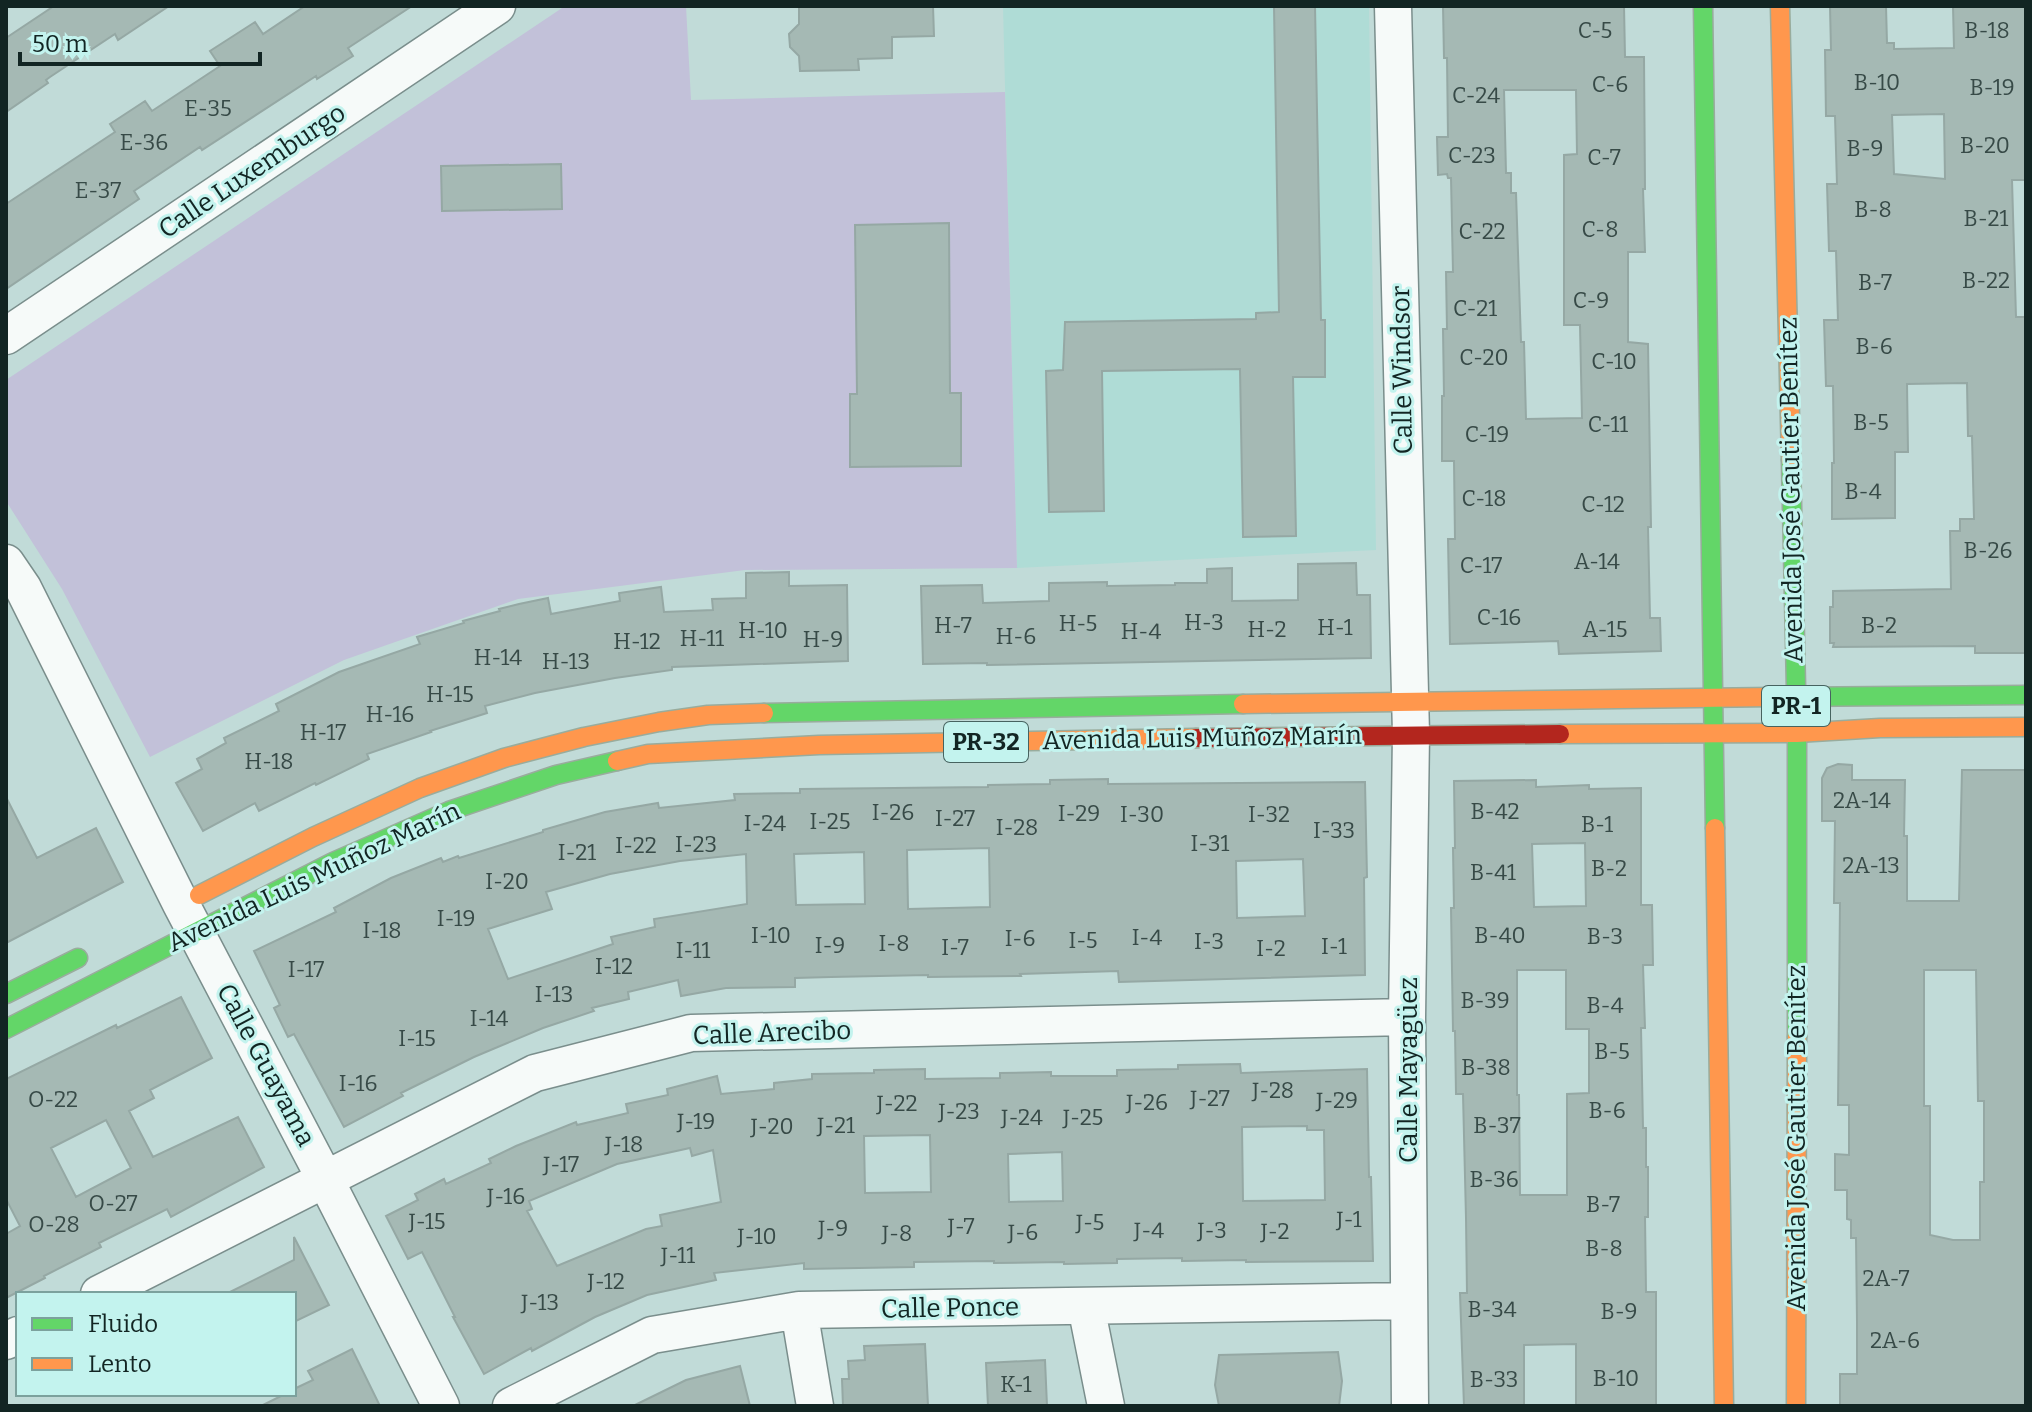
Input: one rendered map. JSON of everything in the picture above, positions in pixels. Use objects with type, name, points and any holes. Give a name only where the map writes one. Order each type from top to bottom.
[{"type":"main road","points":[[1703,6],[1724,1406]]},
{"type":"main road","name":"Avenida José Gautier Benítez","points":[[1780,6],[1797,733],[1796,1406]]},
{"type":"main road","name":"Avenida Luis Muñoz Marín","points":[[182,916],[333,862],[449,811],[556,775],[648,754],[1411,718],[1714,698],[2026,695]]},
{"type":"main road","name":"Avenida Luis Muñoz Marín","points":[[6,1029],[182,916],[313,837],[420,788],[504,758],[659,722],[708,715],[780,712],[1411,718],[1715,733],[2026,727]]},
{"type":"main road","points":[[6,994],[87,953]]},
{"type":"street","name":"Calle Luxemburgo","points":[[6,336],[497,6]]},
{"type":"street","name":"Calle Windsor","points":[[1393,6],[1411,718]]},
{"type":"street","name":"Calle Guayama","points":[[6,563],[23,588],[91,724],[182,916],[325,1179],[441,1406]]},
{"type":"street","name":"Calle Mayagüez","points":[[1410,1406],[1407,1017],[1411,718]]},
{"type":"street","name":"Calle Arecibo","points":[[103,1292],[535,1073],[691,1033],[1407,1017]]},
{"type":"street","name":"Calle Ponce","points":[[511,1406],[652,1335],[799,1310],[1409,1301]]},
{"type":"street","points":[[1086,1306],[1106,1406]]},
{"type":"street","points":[[799,1310],[815,1406]]},
{"type":"shaded area","points":[[565,6],[686,6],[691,100],[1005,92],[1017,568],[745,570],[518,599],[344,660],[150,757],[62,589],[6,501],[6,380]]},
{"type":"shaded area","points":[[1003,6],[1369,6],[1376,550],[1017,568]]},
{"type":"building","points":[[54,6],[169,6],[118,40],[115,34],[50,77],[46,80],[48,83],[6,112],[6,38]]},
{"type":"building","points":[[305,6],[412,6],[348,48],[353,56],[317,79],[316,76],[202,150],[200,147],[134,191],[139,199],[6,289],[6,204],[115,132],[110,124],[145,101],[152,111],[220,66],[210,51],[255,22],[263,34]]},
{"type":"building","points":[[799,6],[933,6],[934,36],[892,37],[892,58],[858,59],[859,70],[800,71],[799,56],[790,47],[789,34],[799,24]]},
{"type":"building","points":[[1274,6],[1315,6],[1321,320],[1325,320],[1325,377],[1293,377],[1296,536],[1243,537],[1240,369],[1102,371],[1104,511],[1049,512],[1046,371],[1063,370],[1065,322],[1256,319],[1256,313],[1279,312]]},
{"type":"building","points":[[1443,6],[1624,6],[1625,57],[1644,57],[1645,252],[1628,252],[1628,342],[1648,344],[1650,618],[1660,618],[1661,651],[1559,654],[1558,641],[1450,644],[1448,539],[1455,539],[1454,461],[1442,461],[1442,396],[1443,329],[1447,329],[1446,272],[1453,272],[1451,178],[1447,174],[1438,175],[1437,137],[1448,137],[1447,58],[1444,58]],"holes":[[[1504,90],[1576,90],[1577,154],[1564,155],[1564,325],[1580,325],[1582,418],[1526,419],[1516,193],[1511,193],[1511,173],[1506,173]]]},
{"type":"building","points":[[1830,6],[1886,6],[1887,43],[1894,43],[1894,49],[1954,48],[1953,6],[2026,6],[2026,180],[2012,180],[2016,317],[2026,317],[2026,653],[1975,653],[1975,646],[1833,647],[1834,643],[1830,643],[1833,591],[1951,589],[1950,531],[1960,531],[1960,519],[1974,519],[1967,383],[1907,384],[1908,452],[1895,452],[1895,518],[1832,519],[1833,386],[1826,386],[1824,320],[1838,320],[1836,251],[1829,251],[1827,184],[1837,184],[1835,116],[1826,116],[1825,50],[1831,50]],"holes":[[[1944,114],[1945,179],[1894,174],[1892,115]]]},
{"type":"building","points":[[561,164],[562,209],[442,211],[441,166]]},
{"type":"building","points":[[949,223],[950,393],[961,393],[961,466],[850,467],[850,394],[857,394],[855,225]]},
{"type":"building","points":[[1356,563],[1357,595],[1370,595],[1371,658],[923,664],[921,586],[982,585],[983,603],[1049,601],[1049,583],[1107,582],[1107,586],[1207,583],[1207,569],[1232,568],[1232,601],[1298,600],[1298,564]]},
{"type":"building","points":[[789,572],[789,586],[847,585],[848,661],[672,667],[672,670],[535,693],[485,706],[487,713],[367,754],[369,759],[316,785],[259,811],[255,803],[203,831],[176,783],[202,769],[197,759],[226,743],[224,738],[279,711],[276,704],[339,672],[420,644],[417,637],[463,621],[548,598],[551,614],[620,601],[619,593],[661,587],[664,612],[713,610],[712,599],[746,598],[746,573]]},
{"type":"building","points":[[1838,764],[1852,765],[1852,780],[1905,780],[1907,901],[1959,901],[1962,770],[2026,770],[2026,1406],[1840,1406],[1840,1374],[1857,1374],[1856,1238],[1851,1238],[1851,1220],[1847,1219],[1847,1190],[1835,1190],[1835,1154],[1849,1155],[1849,1105],[1838,1105],[1840,903],[1834,903],[1835,821],[1822,821],[1822,778],[1827,768]],"holes":[[[1924,970],[1976,970],[1978,1101],[1984,1101],[1980,1240],[1953,1240],[1930,1235],[1930,1106],[1924,1106]]]},
{"type":"building","points":[[1108,779],[1108,784],[1365,782],[1365,975],[1119,982],[1118,971],[1021,976],[795,978],[795,987],[726,988],[681,996],[678,980],[628,992],[629,999],[592,1008],[594,1011],[474,1057],[401,1093],[403,1096],[344,1127],[294,1034],[288,1037],[274,1008],[280,1005],[254,951],[336,912],[334,908],[391,878],[441,858],[443,862],[459,858],[605,812],[658,803],[659,808],[735,800],[734,794],[800,793],[800,789],[988,787],[1050,784],[1050,780]],"holes":[[[989,848],[990,907],[908,909],[907,850]],[[864,852],[865,904],[796,905],[794,854]],[[746,854],[747,904],[654,919],[655,927],[611,937],[613,944],[508,979],[488,929],[552,909],[546,892],[610,874],[680,861]],[[1303,859],[1305,916],[1237,918],[1236,861]]]},
{"type":"building","points":[[1536,780],[1536,787],[1589,785],[1589,789],[1641,788],[1641,905],[1652,905],[1653,965],[1643,965],[1645,1028],[1641,1028],[1643,1128],[1646,1128],[1648,1167],[1646,1292],[1656,1292],[1656,1406],[1576,1406],[1576,1344],[1524,1345],[1524,1406],[1464,1406],[1460,1293],[1467,1293],[1463,1094],[1456,1094],[1451,908],[1454,908],[1454,781]],"holes":[[[1585,843],[1586,906],[1534,907],[1532,844]],[[1517,970],[1566,970],[1566,1029],[1589,1029],[1589,1093],[1567,1094],[1567,1195],[1520,1195]]]},
{"type":"building","points":[[6,797],[37,858],[96,828],[123,882],[6,943]]},
{"type":"building","points":[[181,997],[212,1058],[150,1090],[154,1098],[129,1111],[153,1157],[238,1117],[264,1167],[171,1217],[167,1209],[99,1243],[101,1247],[6,1298],[6,1234],[20,1226],[6,1199],[6,1079],[116,1025],[117,1028]],"holes":[[[106,1120],[131,1168],[76,1197],[51,1148]]]},
{"type":"building","points":[[1240,1064],[1241,1073],[1367,1069],[1373,1261],[1182,1261],[1182,1258],[1064,1264],[914,1262],[914,1267],[804,1269],[804,1263],[714,1273],[716,1280],[647,1295],[595,1317],[484,1374],[422,1252],[408,1259],[386,1216],[418,1200],[415,1194],[444,1179],[446,1184],[491,1163],[489,1159],[516,1146],[576,1122],[577,1125],[628,1113],[626,1104],[668,1095],[667,1089],[717,1076],[721,1094],[774,1089],[774,1083],[812,1079],[812,1074],[874,1073],[874,1070],[925,1069],[925,1079],[1000,1078],[1000,1073],[1051,1072],[1051,1076],[1117,1076],[1117,1070],[1178,1069],[1178,1065]],"holes":[[[1307,1126],[1307,1130],[1324,1130],[1325,1200],[1243,1201],[1242,1127]],[[930,1135],[931,1192],[865,1193],[864,1136]],[[690,1148],[692,1156],[713,1150],[721,1202],[660,1215],[662,1226],[646,1229],[557,1266],[527,1211],[532,1209],[529,1201],[617,1164]],[[1062,1152],[1063,1201],[1009,1202],[1008,1154]]]},
{"type":"building","points":[[294,1237],[329,1305],[296,1321],[296,1292],[230,1292],[294,1260]]},
{"type":"building","points":[[925,1344],[928,1406],[843,1406],[842,1379],[849,1379],[848,1361],[865,1360],[864,1346]]},
{"type":"building","points":[[352,1349],[380,1406],[261,1406],[281,1396],[296,1396],[296,1388],[313,1380],[308,1371]]},
{"type":"building","points":[[1338,1352],[1342,1381],[1339,1406],[1219,1406],[1215,1385],[1219,1355]]},
{"type":"building","points":[[1045,1360],[1047,1406],[988,1406],[986,1363]]},
{"type":"building","points":[[740,1366],[750,1406],[633,1406],[686,1380]]},
{"type":"traffic: fast","points":[[1703,6],[1715,828]]},
{"type":"traffic: fast","points":[[1791,460],[1797,733],[1797,1037]]},
{"type":"traffic: fast","points":[[1773,697],[2026,695]]},
{"type":"traffic: fast","points":[[764,713],[1243,704]]},
{"type":"traffic: fast","points":[[6,1029],[333,862],[449,811],[556,775],[617,761]]},
{"type":"traffic: fast","points":[[6,994],[78,958]]},
{"type":"traffic: slow","points":[[1780,6],[1791,460]]},
{"type":"traffic: slow","points":[[1243,704],[1773,697]]},
{"type":"traffic: slow","points":[[199,895],[313,837],[420,788],[504,758],[659,722],[708,715],[764,713]]},
{"type":"traffic: slow","points":[[1560,734],[1797,733],[1880,728],[2026,727]]},
{"type":"traffic: slow","points":[[617,761],[648,754],[819,745],[1196,738]]},
{"type":"traffic: slow","points":[[1715,828],[1724,1406]]},
{"type":"traffic: slow","points":[[1796,1406],[1797,1037]]},
{"type":"traffic: jam","points":[[1196,738],[1560,734]]}]
